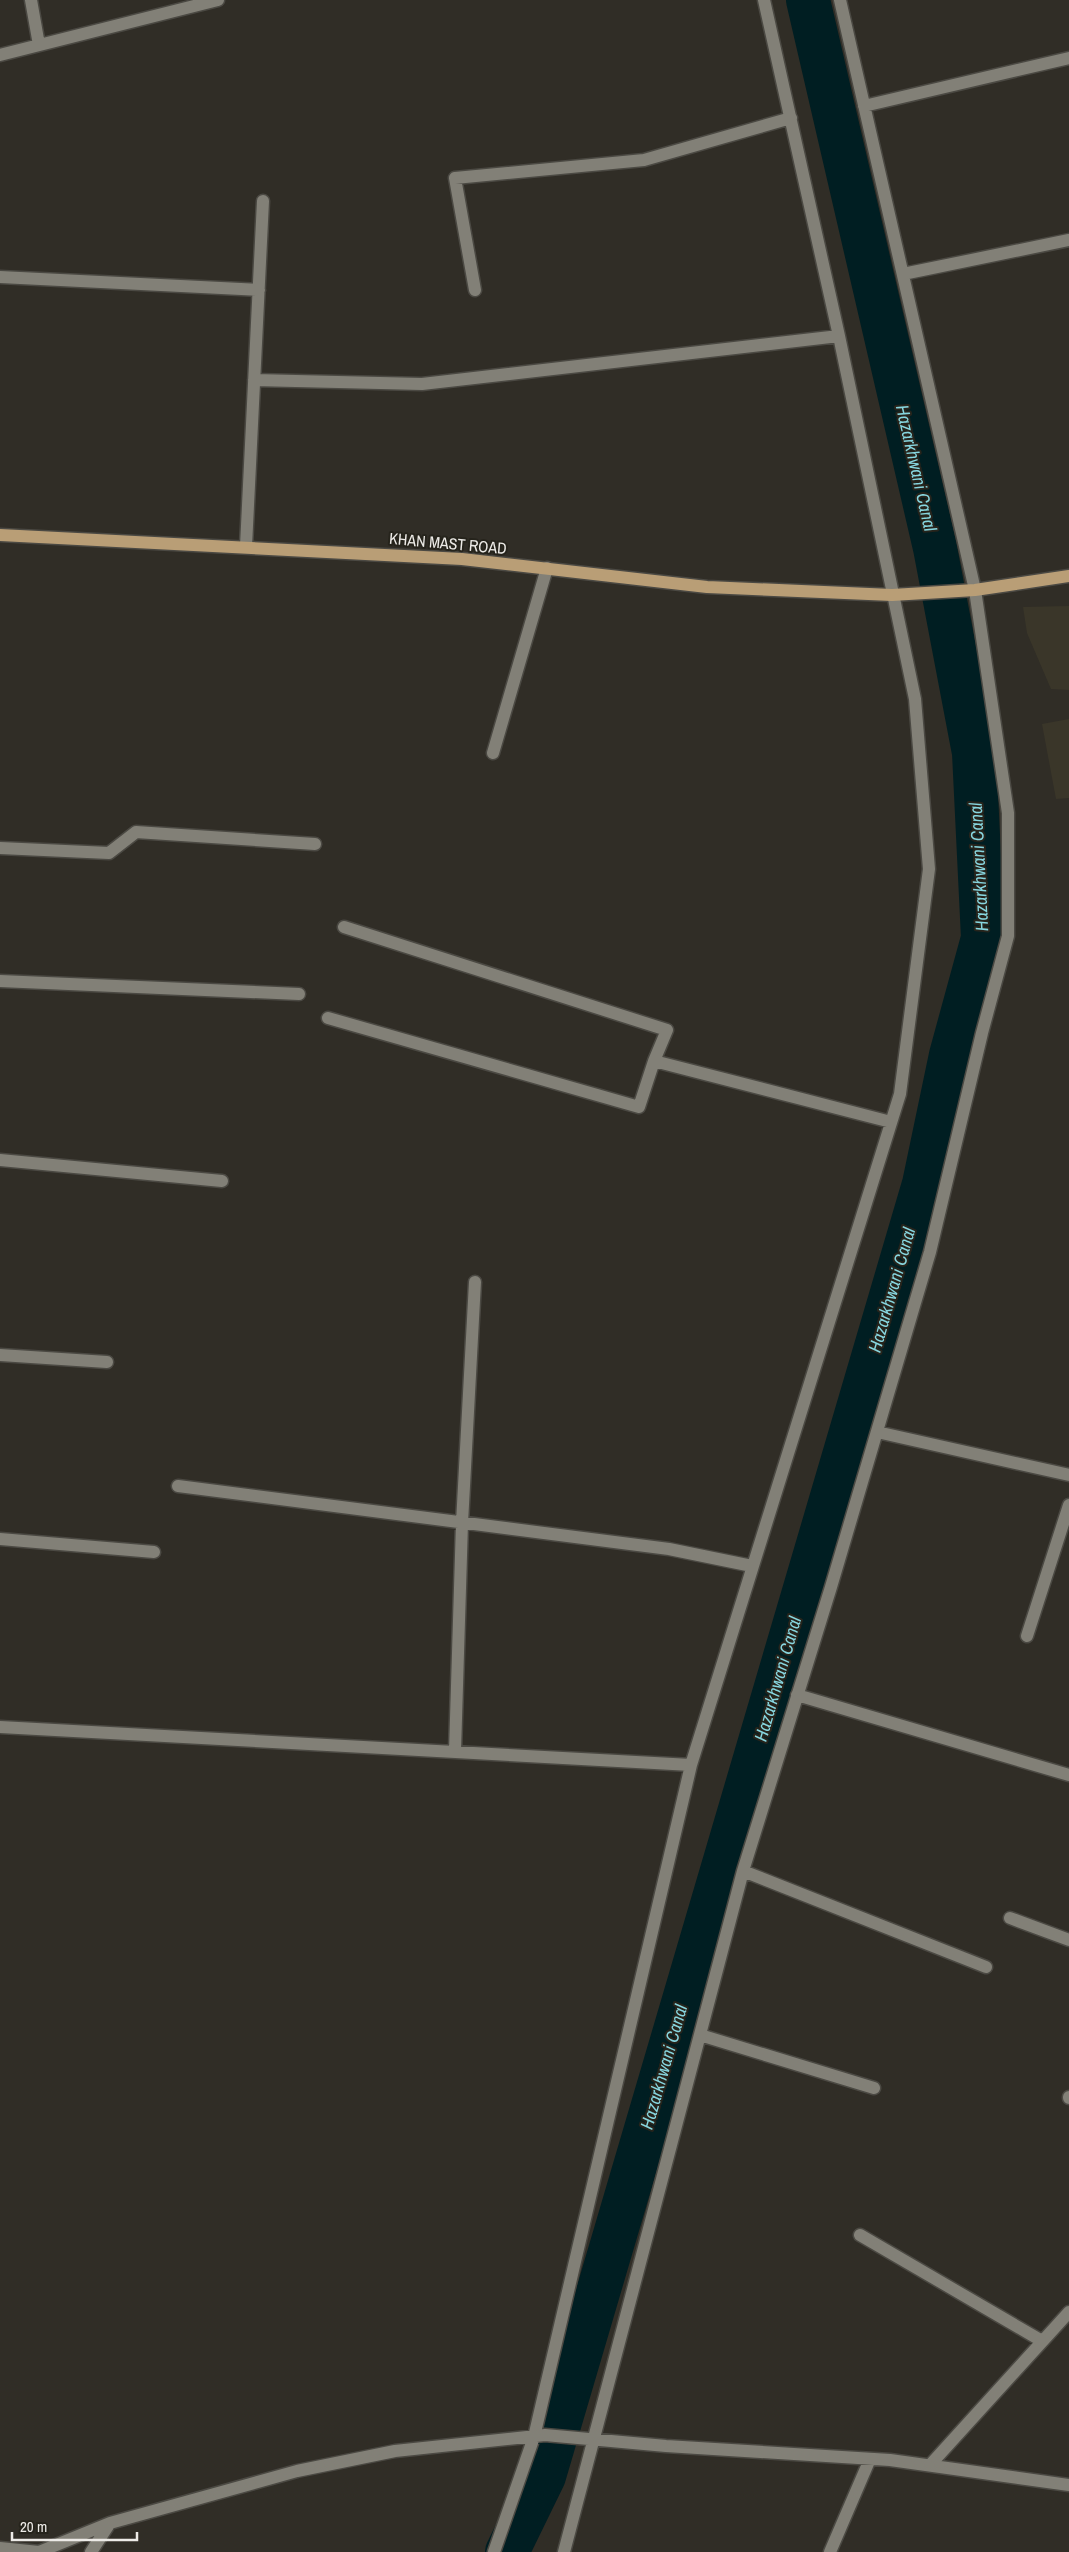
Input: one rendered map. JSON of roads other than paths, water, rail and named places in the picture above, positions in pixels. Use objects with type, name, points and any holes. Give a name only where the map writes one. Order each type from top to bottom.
[{"type":"main road","name":"KHAN MAST ROAD","points":[[0,535],[246,546],[462,559],[707,587],[892,595],[975,590]]},
{"type":"main road","points":[[975,590],[1069,576]]},
{"type":"street","points":[[31,0],[39,45]]},
{"type":"street","points":[[0,55],[218,0]]},
{"type":"street","points":[[494,2552],[540,2436],[691,1765],[900,1094],[929,869],[916,699],[892,595],[839,336],[764,0]]},
{"type":"street","points":[[564,2552],[743,1871],[930,1252],[982,1033],[1008,936],[1008,813],[975,590],[840,0]]},
{"type":"street","points":[[864,106],[1069,58]]},
{"type":"street","points":[[475,290],[454,178],[644,160],[791,118]]},
{"type":"street","points":[[246,546],[263,201]]},
{"type":"street","points":[[903,274],[1069,240]]},
{"type":"street","points":[[0,277],[259,290]]},
{"type":"street","points":[[254,380],[422,384],[839,336]]},
{"type":"street","points":[[493,753],[547,568]]},
{"type":"street","points":[[0,848],[109,854],[136,832],[315,844]]},
{"type":"street","points":[[328,1018],[639,1107],[654,1061],[667,1030],[344,927]]},
{"type":"street","points":[[0,981],[299,994]]},
{"type":"street","points":[[654,1061],[891,1122]]},
{"type":"street","points":[[0,1160],[222,1181]]},
{"type":"street","points":[[455,1751],[462,1522],[475,1282]]},
{"type":"street","points":[[0,1355],[107,1362]]},
{"type":"street","points":[[877,1432],[1069,1475]]},
{"type":"street","points":[[178,1486],[669,1549],[752,1566]]},
{"type":"street","points":[[1027,1636],[1069,1504]]},
{"type":"street","points":[[0,1539],[154,1552]]},
{"type":"street","points":[[797,1695],[1069,1775]]},
{"type":"street","points":[[0,1727],[691,1765]]},
{"type":"street","points":[[743,1871],[986,1968]]},
{"type":"street","points":[[1010,1918],[1069,1940]]},
{"type":"street","points":[[700,2034],[874,2088]]},
{"type":"street","points":[[860,2234],[1042,2342]]},
{"type":"street","points":[[930,2465],[1069,2312]]},
{"type":"street","points":[[0,2548],[39,2552],[110,2524],[297,2471],[386,2453],[540,2436],[594,2438],[666,2446],[870,2459],[930,2465],[1069,2484]]},
{"type":"street","points":[[830,2552],[870,2459]]},
{"type":"street","points":[[91,2552],[110,2524]]},
{"type":"waterway","name":"Hazarkhwani Canal","points":[[507,2552],[544,2476],[924,1184],[951,1055],[983,938],[974,753],[935,548],[808,0]]}]
